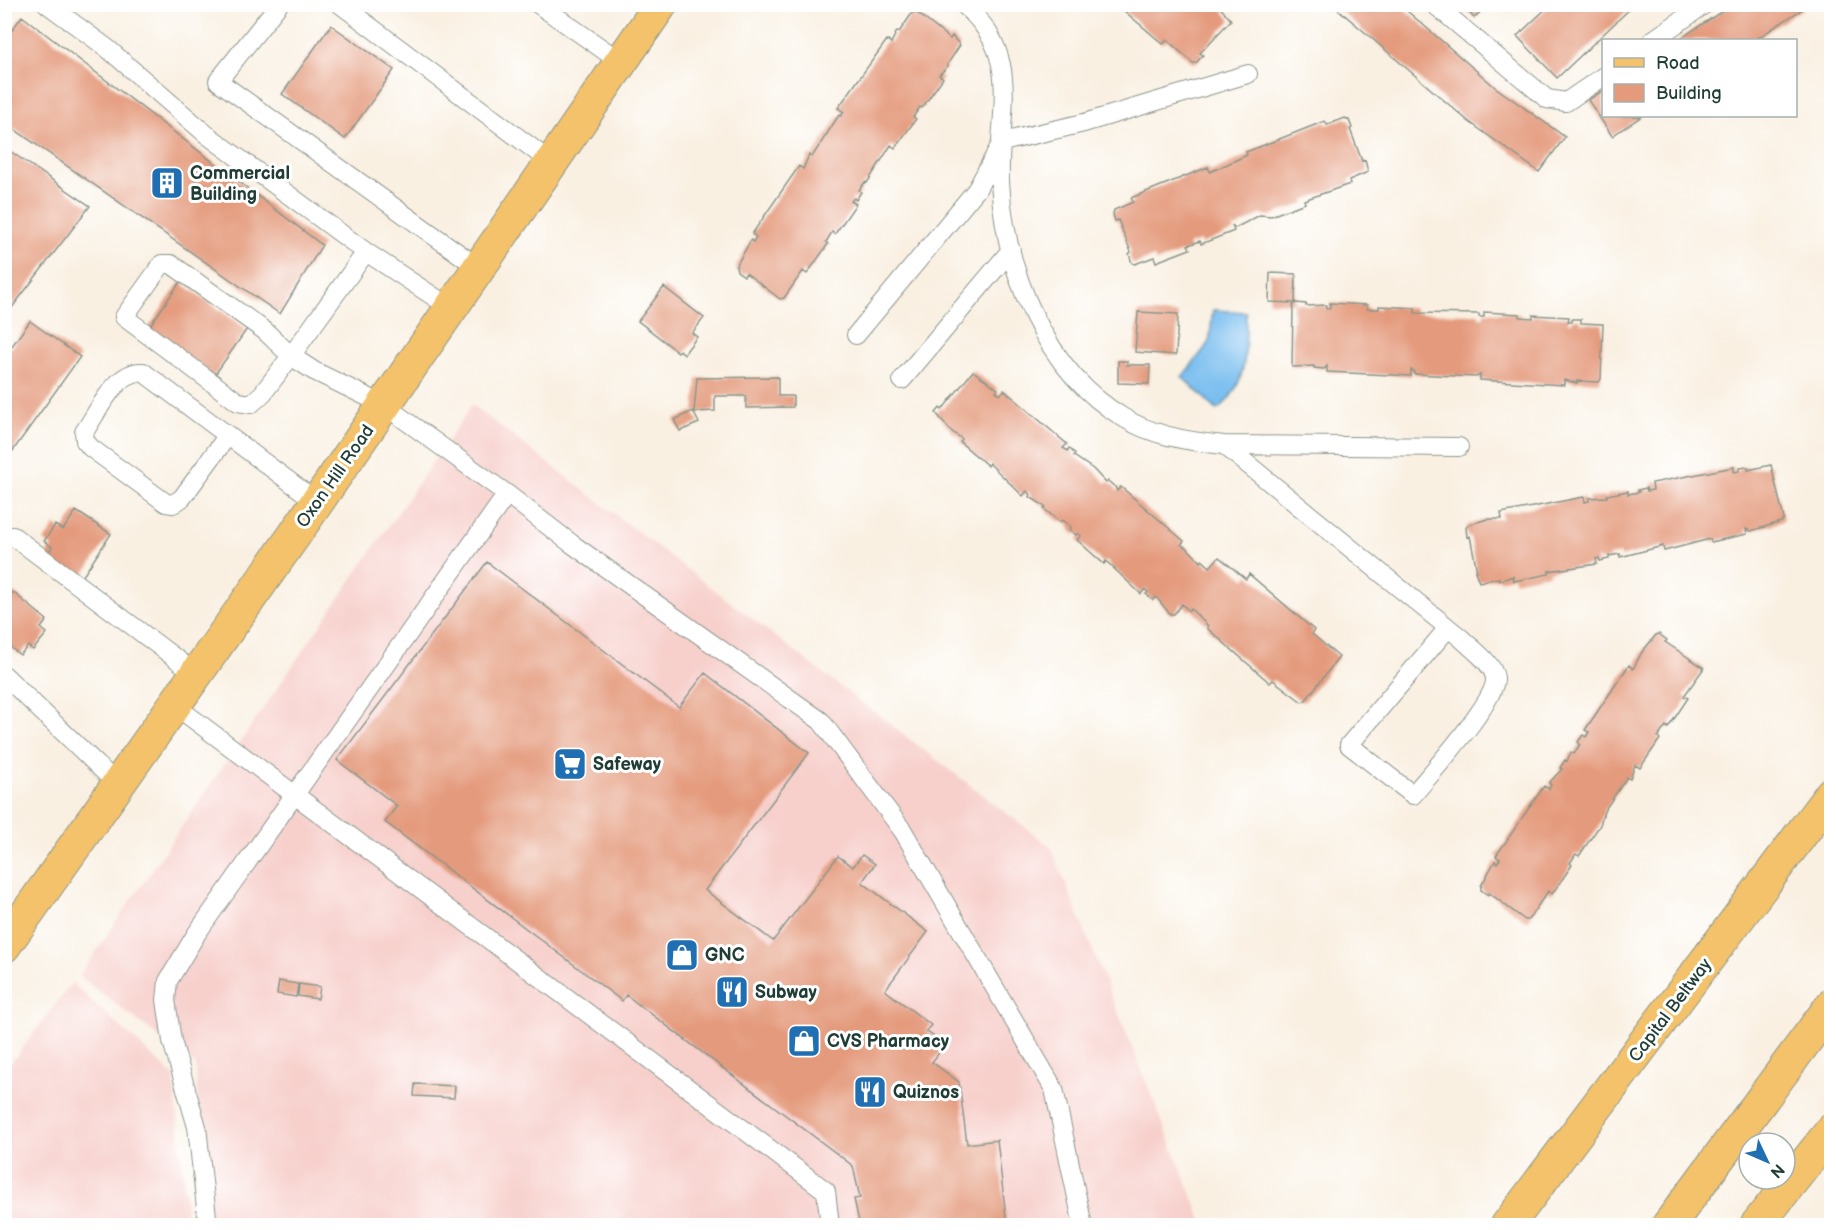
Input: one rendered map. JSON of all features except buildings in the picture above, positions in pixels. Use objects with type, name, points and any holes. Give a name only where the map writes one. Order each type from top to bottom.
[{"type":"main road","name":"Oxon Hill Road","points":[[7,935],[317,502],[661,4]]},
{"type":"main road","name":"Capital Beltway","points":[[1507,1226],[1832,793]]},
{"type":"main road","points":[[1668,1226],[1832,1005]]},
{"type":"main road","points":[[1756,1226],[1832,1130]]},
{"type":"lane","points":[[47,4],[107,48],[206,134],[366,252],[452,308]]},
{"type":"lane","points":[[279,4],[218,81],[479,268]]},
{"type":"lane","points":[[340,4],[552,163]]},
{"type":"lane","points":[[538,4],[621,62]]},
{"type":"lane","points":[[963,4],[990,34],[1000,53],[1004,81],[1000,178],[1003,222],[1011,250],[1031,310],[1075,379],[1124,418],[1191,442],[1224,445],[1459,447]]},
{"type":"lane","points":[[1434,4],[1547,99],[1566,102],[1602,77]]},
{"type":"lane","points":[[1654,39],[1704,4]]},
{"type":"lane","points":[[856,335],[977,189],[1002,142],[1084,123],[1248,74]]},
{"type":"lane","points":[[902,380],[1011,250]]},
{"type":"lane","points":[[366,252],[291,356],[264,393],[251,404],[238,402],[124,317],[162,264],[171,264],[265,331],[291,356],[314,371],[384,405],[821,721],[903,831],[1054,1089],[1083,1226]]},
{"type":"lane","points":[[228,435],[182,498],[173,504],[166,503],[91,448],[85,441],[84,432],[122,378],[132,371],[143,372],[228,435],[317,502]]},
{"type":"lane","points":[[1224,445],[1448,628],[1488,664],[1495,677],[1492,693],[1413,795],[1350,745],[1448,628]]},
{"type":"lane","points":[[208,1226],[197,1127],[172,1041],[166,1000],[168,981],[197,933],[507,494]]},
{"type":"lane","points":[[13,536],[195,673]]},
{"type":"lane","points":[[4,675],[117,784]]},
{"type":"lane","points":[[173,704],[826,1191],[830,1226]]},
{"type":"shaded area","points":[[472,405],[1051,847],[1202,1220],[1199,1226],[202,1225],[196,1065],[79,976]]},
{"type":"shaded area","points":[[72,983],[174,1076],[188,1225],[5,1225],[4,1072]]},
{"type":"water","points":[[1213,310],[1246,312],[1245,352],[1240,378],[1235,390],[1217,410],[1182,377],[1209,343]]},
{"type":"place","name":"Commercial Building","points":[[167,183]]},
{"type":"place","name":"Safeway","points":[[570,764]]},
{"type":"place","name":"GNC","points":[[682,955]]},
{"type":"place","name":"Subway","points":[[732,992]]},
{"type":"place","name":"CVS Pharmacy","points":[[804,1041]]},
{"type":"place","name":"Quiznos","points":[[870,1092]]}]
